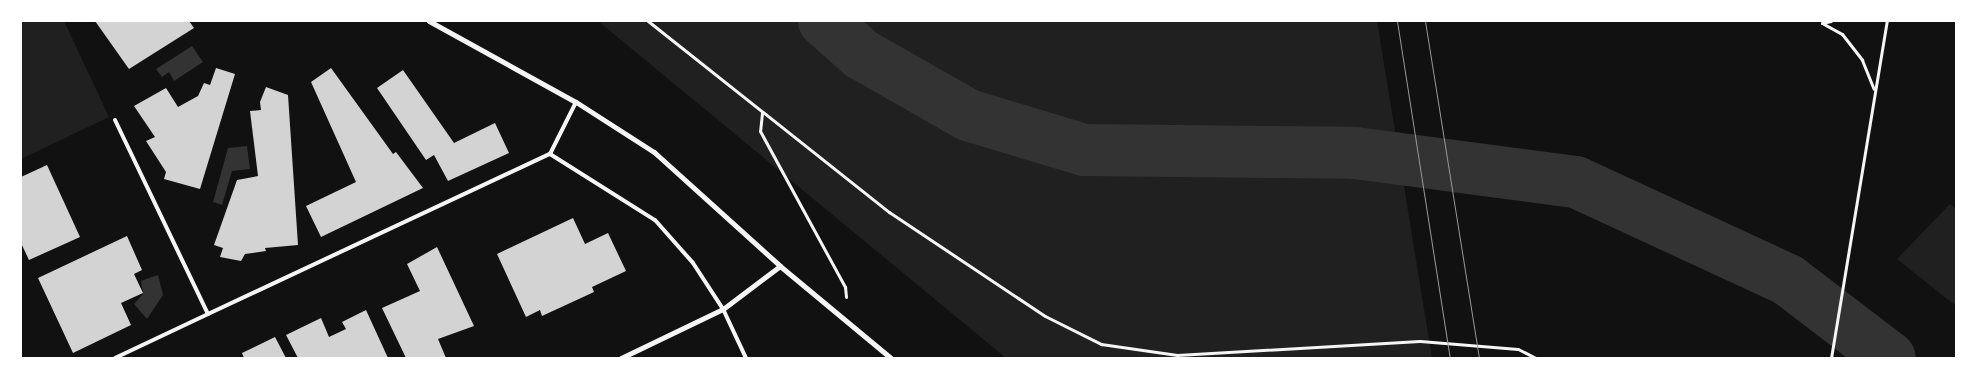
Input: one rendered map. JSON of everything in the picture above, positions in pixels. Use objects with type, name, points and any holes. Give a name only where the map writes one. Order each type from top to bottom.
[{"type":"street","points":[[429,21],[576,102],[654,152],[780,266],[891,358]]},
{"type":"street","points":[[621,358],[723,309],[780,266]]},
{"type":"lane","points":[[115,358],[550,154],[576,102]]},
{"type":"lane","points":[[115,120],[208,314]]},
{"type":"lane","points":[[550,154],[655,220],[693,263],[723,309],[746,358]]},
{"type":"path","points":[[648,21],[889,212],[1045,316],[1102,344],[1177,355],[1420,342],[1518,350],[1536,358]]},
{"type":"path","points":[[1831,21],[1822,24],[1842,34],[1862,60],[1874,90]]},
{"type":"path","points":[[1831,358],[1872,115],[1874,90],[1887,21]]},
{"type":"path","points":[[762,113],[760,131],[845,288],[847,298],[836,313]]},
{"type":"shaded area","points":[[21,21],[64,21],[109,117],[21,159]]},
{"type":"shaded area","points":[[598,21],[1377,21],[1432,358],[1006,358]]},
{"type":"shaded area","points":[[192,46],[203,62],[174,81],[169,72],[162,77],[156,69]]},
{"type":"shaded area","points":[[247,146],[250,169],[232,171],[222,205],[213,202],[228,148]]},
{"type":"shaded area","points":[[1950,204],[1956,209],[1956,306],[1897,259]]},
{"type":"shaded area","points":[[158,275],[163,295],[147,319],[134,304],[143,294],[141,281]]},
{"type":"building","points":[[95,21],[189,21],[194,28],[129,69]]},
{"type":"building","points":[[216,68],[235,74],[200,189],[164,179],[166,172],[146,141],[155,137],[134,106],[166,88],[178,107],[198,96],[204,83],[210,85]]},
{"type":"building","points":[[331,68],[393,154],[396,152],[423,188],[321,237],[306,206],[356,182],[311,82]]},
{"type":"building","points":[[403,70],[454,143],[495,123],[509,153],[448,181],[434,155],[426,160],[377,88]]},
{"type":"building","points":[[266,87],[288,95],[298,245],[265,248],[266,251],[245,254],[241,261],[220,257],[223,248],[214,245],[237,180],[258,176],[250,111],[261,110],[260,102]]},
{"type":"building","points":[[47,165],[80,237],[29,260],[21,243],[21,177]]},
{"type":"building","points":[[573,218],[585,244],[608,233],[626,271],[592,287],[594,292],[542,316],[540,310],[526,317],[497,254]]},
{"type":"building","points":[[127,236],[142,270],[134,274],[143,293],[121,303],[131,325],[73,353],[38,278]]},
{"type":"building","points":[[437,247],[474,326],[438,339],[446,358],[406,358],[382,308],[420,291],[407,264]]},
{"type":"building","points":[[366,310],[388,358],[298,358],[286,335],[321,318],[329,337],[346,329],[342,322]]},
{"type":"building","points":[[275,337],[286,358],[244,358],[242,353]]},
{"type":"waterway","points":[[824,21],[861,54],[968,115],[1084,150],[1355,153],[1576,182],[1788,280],[1890,358]]},
{"type":"tram line","points":[[1397,21],[1450,358]]},
{"type":"tram line","points":[[1425,21],[1479,358]]}]
